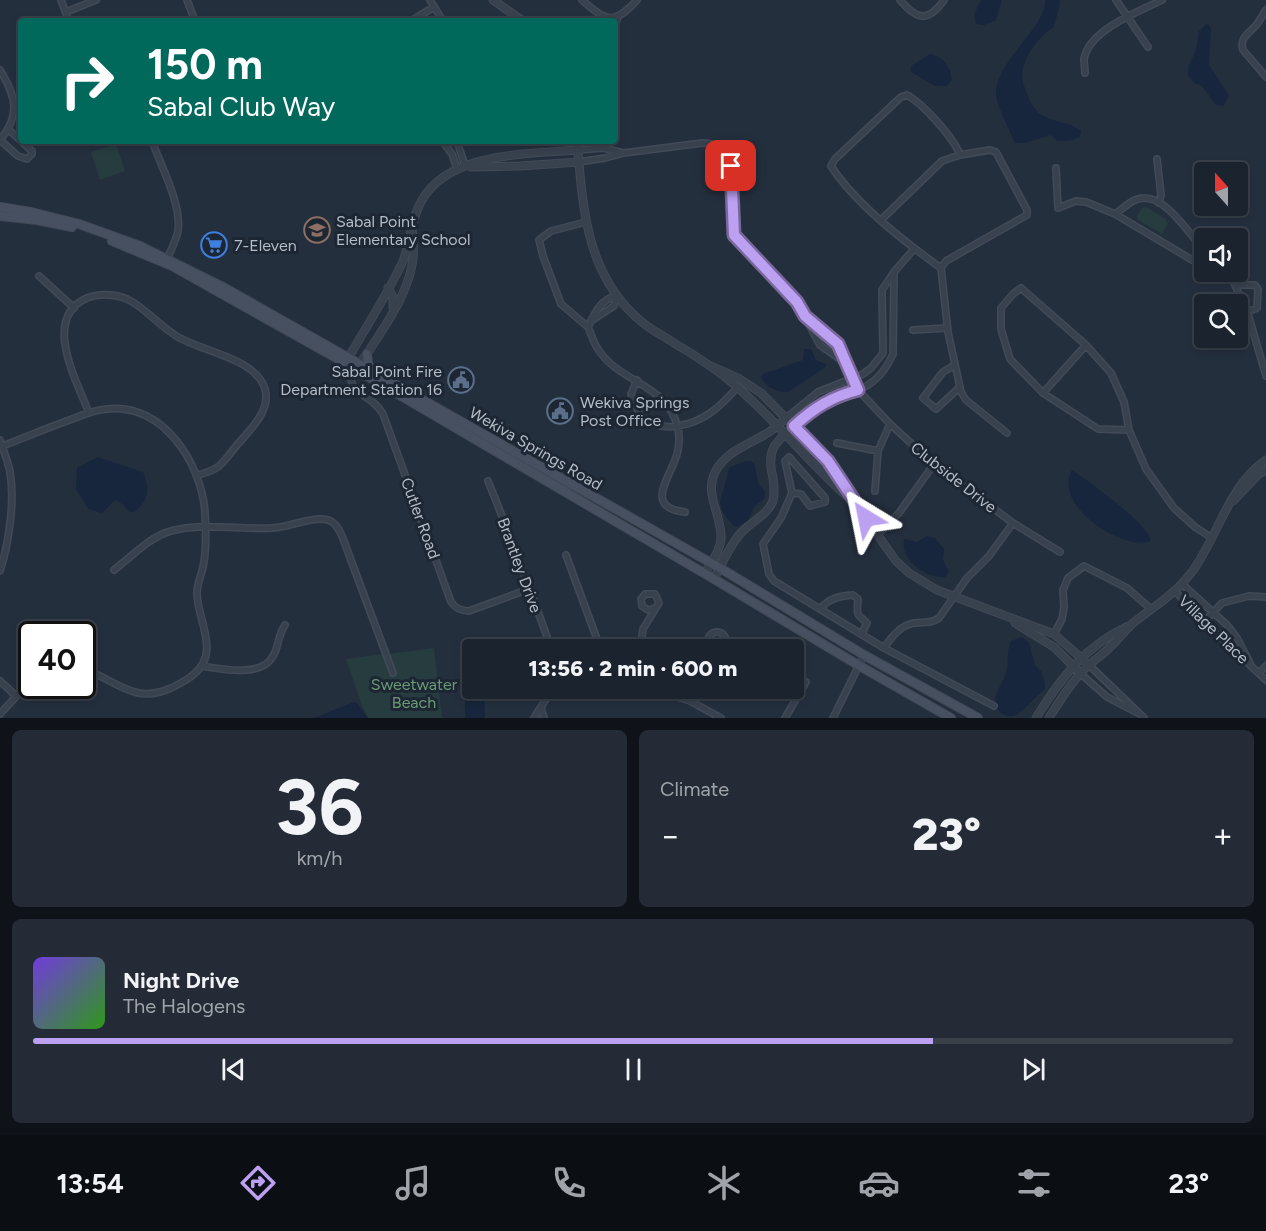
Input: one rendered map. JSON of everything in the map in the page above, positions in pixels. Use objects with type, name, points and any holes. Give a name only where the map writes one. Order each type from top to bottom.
[{"type":"main road","name":"Wekiva Springs Road","points":[[0,207],[79,224],[140,246],[437,406],[720,568],[864,655],[978,718]]},
{"type":"main road","name":"Wekiva Springs Road","points":[[0,216],[37,220],[88,231],[166,260],[951,718]]},
{"type":"main road","points":[[367,354],[371,369]]},
{"type":"main road","points":[[431,415],[437,406]]},
{"type":"main road","points":[[491,450],[496,441]]},
{"type":"street","points":[[61,0],[68,18]]},
{"type":"street","points":[[66,12],[96,0]]},
{"type":"street","points":[[187,0],[194,18]]},
{"type":"street","points":[[430,0],[441,18]]},
{"type":"street","points":[[493,0],[519,18]]},
{"type":"street","points":[[582,0],[602,18],[623,15],[637,0]]},
{"type":"street","points":[[900,0],[911,13],[919,17],[934,13],[944,0]]},
{"type":"street","points":[[1116,0],[1148,47]]},
{"type":"street","points":[[1085,74],[1084,58],[1099,35],[1162,0]]},
{"type":"street","points":[[416,18],[434,7]]},
{"type":"street","points":[[1266,10],[1257,24],[1244,37],[1242,46],[1249,59],[1266,78]]},
{"type":"street","points":[[0,70],[8,83],[15,110],[9,130],[0,140],[18,156],[27,159],[32,152],[24,144]]},
{"type":"street","points":[[941,268],[881,220],[831,166],[835,159],[901,97],[907,95],[915,99],[947,135],[960,155]]},
{"type":"street","points":[[9,130],[18,138]]},
{"type":"street","points":[[465,166],[519,166],[579,162],[624,153],[710,143],[722,150],[731,166],[734,235],[797,302],[820,345],[848,365]]},
{"type":"street","points":[[153,144],[177,210],[179,222],[178,234],[166,260]]},
{"type":"street","points":[[444,144],[452,154],[457,169]]},
{"type":"street","points":[[458,144],[465,166]]},
{"type":"street","points":[[577,144],[586,222],[602,274],[616,296],[645,324],[711,366],[738,387],[833,485],[855,503]]},
{"type":"street","points":[[412,227],[414,252],[403,294],[367,354],[360,363],[350,366],[349,357],[404,259],[412,227],[416,213],[427,192],[441,178],[457,169],[490,159],[603,148],[624,153]]},
{"type":"street","points":[[881,220],[942,161],[960,155],[990,150],[996,152],[1028,215],[946,261],[941,268],[947,328],[960,387],[966,400],[1007,433]]},
{"type":"street","points":[[1157,159],[1161,195],[1159,203]]},
{"type":"street","points":[[1056,168],[1058,208],[1076,201],[1092,205],[1115,214],[1194,261]]},
{"type":"street","points":[[1115,214],[1138,199],[1159,203],[1183,222],[1194,237]]},
{"type":"street","points":[[586,222],[551,231],[539,240],[543,256],[561,304],[590,324],[600,353],[622,372],[637,380],[666,402],[677,427],[680,444],[661,494],[667,506],[676,511],[686,512]]},
{"type":"street","points":[[705,573],[720,546],[721,535],[711,496],[711,482],[718,467],[732,453],[777,426],[818,392],[853,379],[871,368],[883,353],[882,290],[894,272],[915,249]]},
{"type":"street","points":[[714,579],[733,543],[742,531],[763,514],[772,501],[775,487],[770,456],[773,446],[812,410],[831,398],[858,390],[873,382],[882,373],[893,354],[894,272]]},
{"type":"street","points":[[39,276],[74,308]]},
{"type":"street","points":[[1234,282],[1239,294]]},
{"type":"street","points":[[1235,285],[1256,285],[1258,289],[1257,308],[1248,312]]},
{"type":"street","points":[[388,288],[394,303],[393,312]]},
{"type":"street","points":[[1129,430],[1098,429],[1043,393],[1010,359],[1001,329],[1001,308],[1013,294],[1021,288],[1086,345],[1111,373],[1124,402],[1129,430],[1146,469],[1174,508],[1212,538]]},
{"type":"street","points":[[89,412],[63,337],[68,317],[74,308],[88,297],[114,295],[127,299],[179,338],[240,364],[254,373],[262,382],[266,400],[257,422],[219,466],[198,475]]},
{"type":"street","points":[[590,324],[614,306],[616,296]]},
{"type":"street","points":[[590,324],[601,304],[607,298],[616,296]]},
{"type":"street","points":[[1248,315],[1266,376]]},
{"type":"street","name":"Clubside Drive","points":[[805,316],[838,344],[858,390],[890,424],[934,464],[1013,523],[1060,552]]},
{"type":"street","points":[[914,330],[947,328]]},
{"type":"street","points":[[1043,393],[1086,345]]},
{"type":"street","points":[[956,364],[943,372],[923,398],[936,410],[960,387]]},
{"type":"street","name":"Cutler Road","points":[[350,366],[349,378],[354,389],[372,399],[383,414],[455,608],[469,611],[529,589]]},
{"type":"street","points":[[711,366],[738,378],[761,393],[828,461],[855,503],[897,561],[909,573],[937,590],[1054,634],[1142,716]]},
{"type":"street","points":[[637,380],[631,394],[636,407],[645,419],[657,424],[677,427],[711,413],[738,387]]},
{"type":"street","points":[[0,571],[5,554],[10,505],[10,472],[1,444],[89,412],[120,408],[148,417],[174,438],[188,456],[198,475],[203,493],[206,527],[204,566],[197,585],[197,595],[207,642],[206,655],[202,666],[195,674],[178,685],[151,695],[130,691],[96,675]]},
{"type":"street","points":[[875,491],[878,451],[890,424]]},
{"type":"street","points":[[837,443],[878,451]]},
{"type":"street","points":[[792,493],[801,494],[810,506],[825,502],[825,498],[789,457],[785,461],[792,493],[781,518],[763,544],[769,574],[774,581],[884,648],[994,706]]},
{"type":"street","points":[[1036,718],[1072,666],[1106,638],[1130,625],[1182,584],[1194,569],[1212,538],[1236,490],[1254,468],[1266,460]]},
{"type":"street","points":[[878,534],[900,513],[934,464]]},
{"type":"street","points":[[1231,503],[1259,474],[1266,470]]},
{"type":"street","name":"Brantley Drive","points":[[488,481],[518,555],[548,639]]},
{"type":"street","points":[[114,570],[160,535],[169,531],[206,527],[272,528],[322,518],[335,524],[342,536],[393,673]]},
{"type":"street","points":[[884,648],[897,631],[904,627],[910,624],[936,621],[967,578],[989,556],[1013,523]]},
{"type":"street","points":[[566,555],[597,639]]},
{"type":"street","points":[[1054,634],[1062,619],[1063,590],[1068,578],[1084,566],[1127,588],[1151,609]]},
{"type":"street","name":"Village Place","points":[[1182,584],[1238,638],[1252,667]]},
{"type":"street","name":"Village Place","points":[[1175,591],[1204,622],[1266,680]]},
{"type":"street","points":[[820,609],[834,598],[853,595],[858,599],[856,612],[867,623],[862,633]]},
{"type":"street","points":[[1204,622],[1222,603],[1249,596],[1266,597]]},
{"type":"street","points":[[640,639],[655,608]]},
{"type":"street","points":[[1003,616],[1054,647],[1107,697],[1142,716]]},
{"type":"street","points":[[202,666],[243,671],[268,662],[273,656],[277,639],[285,625]]},
{"type":"street","points":[[1049,718],[1062,696],[1081,674],[1112,646],[1130,625]]},
{"type":"street","points":[[833,718],[864,655]]},
{"type":"street","points":[[1258,673],[1266,666]]},
{"type":"street","points":[[0,681],[16,696],[0,714]]},
{"type":"street","points":[[534,718],[547,699]]},
{"type":"street","points":[[684,699],[721,718]]},
{"type":"street","points":[[785,718],[796,699]]},
{"type":"street","points":[[541,708],[544,718]]},
{"type":"green space","points":[[116,144],[125,171],[100,180],[91,152]]},
{"type":"green space","points":[[1146,207],[1166,219],[1168,224],[1162,234],[1138,220],[1137,216],[1142,208]]},
{"type":"green space","name":"Sweetwater Beach","points":[[434,648],[442,718],[368,718],[346,659],[384,654],[392,676],[397,674],[389,654]]},
{"type":"water","points":[[981,0],[1002,0],[996,20],[984,25],[976,24],[974,14]]},
{"type":"water","points":[[1045,0],[1060,0],[1054,27],[1038,41],[1025,62],[1023,83],[1037,111],[1050,119],[1077,128],[1081,131],[1080,137],[1069,141],[1057,141],[1051,135],[1025,143],[1015,143],[997,99],[998,82],[1004,69],[1038,21]]},
{"type":"water","points":[[1206,24],[1211,30],[1209,65],[1229,95],[1223,106],[1216,105],[1202,86],[1194,83],[1188,75],[1188,67],[1196,50],[1199,31]]},
{"type":"water","points":[[930,54],[939,57],[948,66],[952,80],[947,86],[935,86],[911,72],[911,66]]},
{"type":"water","points":[[804,349],[811,349],[816,360],[826,364],[826,367],[788,392],[776,390],[766,384],[761,377],[763,374],[803,360]]},
{"type":"water","points":[[98,457],[143,472],[147,494],[143,504],[134,512],[129,512],[124,505],[115,500],[102,513],[88,509],[76,489],[77,468]]},
{"type":"water","points":[[745,461],[751,461],[755,465],[758,483],[765,492],[764,499],[754,507],[748,521],[736,527],[725,516],[720,502],[729,468]]},
{"type":"water","points":[[1072,470],[1129,514],[1140,524],[1151,541],[1138,543],[1124,539],[1108,533],[1093,523],[1072,497],[1068,484]]},
{"type":"water","points":[[927,536],[935,538],[944,549],[943,560],[949,572],[945,577],[937,577],[922,571],[910,561],[906,554],[904,539],[917,542]]},
{"type":"water","points":[[1022,637],[1029,643],[1035,665],[1041,671],[1045,689],[1016,715],[1008,716],[1000,712],[995,703],[1006,673],[1011,641]]},
{"type":"water","points":[[465,699],[484,699],[485,718],[465,718]]},
{"type":"water","points":[[354,702],[368,718],[314,718]]},
{"type":"place","name":"Sabal Point Elementary School","points":[[317,230]]},
{"type":"place","name":"7-Eleven","points":[[214,245]]},
{"type":"place","name":"Sabal Point Fire Department Station 16","points":[[461,380]]},
{"type":"place","name":"Wekiva Springs Post Office","points":[[560,411]]},
{"type":"route","points":[[731,166],[734,235],[797,302],[805,316],[838,344],[858,390],[831,398],[812,410],[794,426],[828,461],[866,518]]}]
